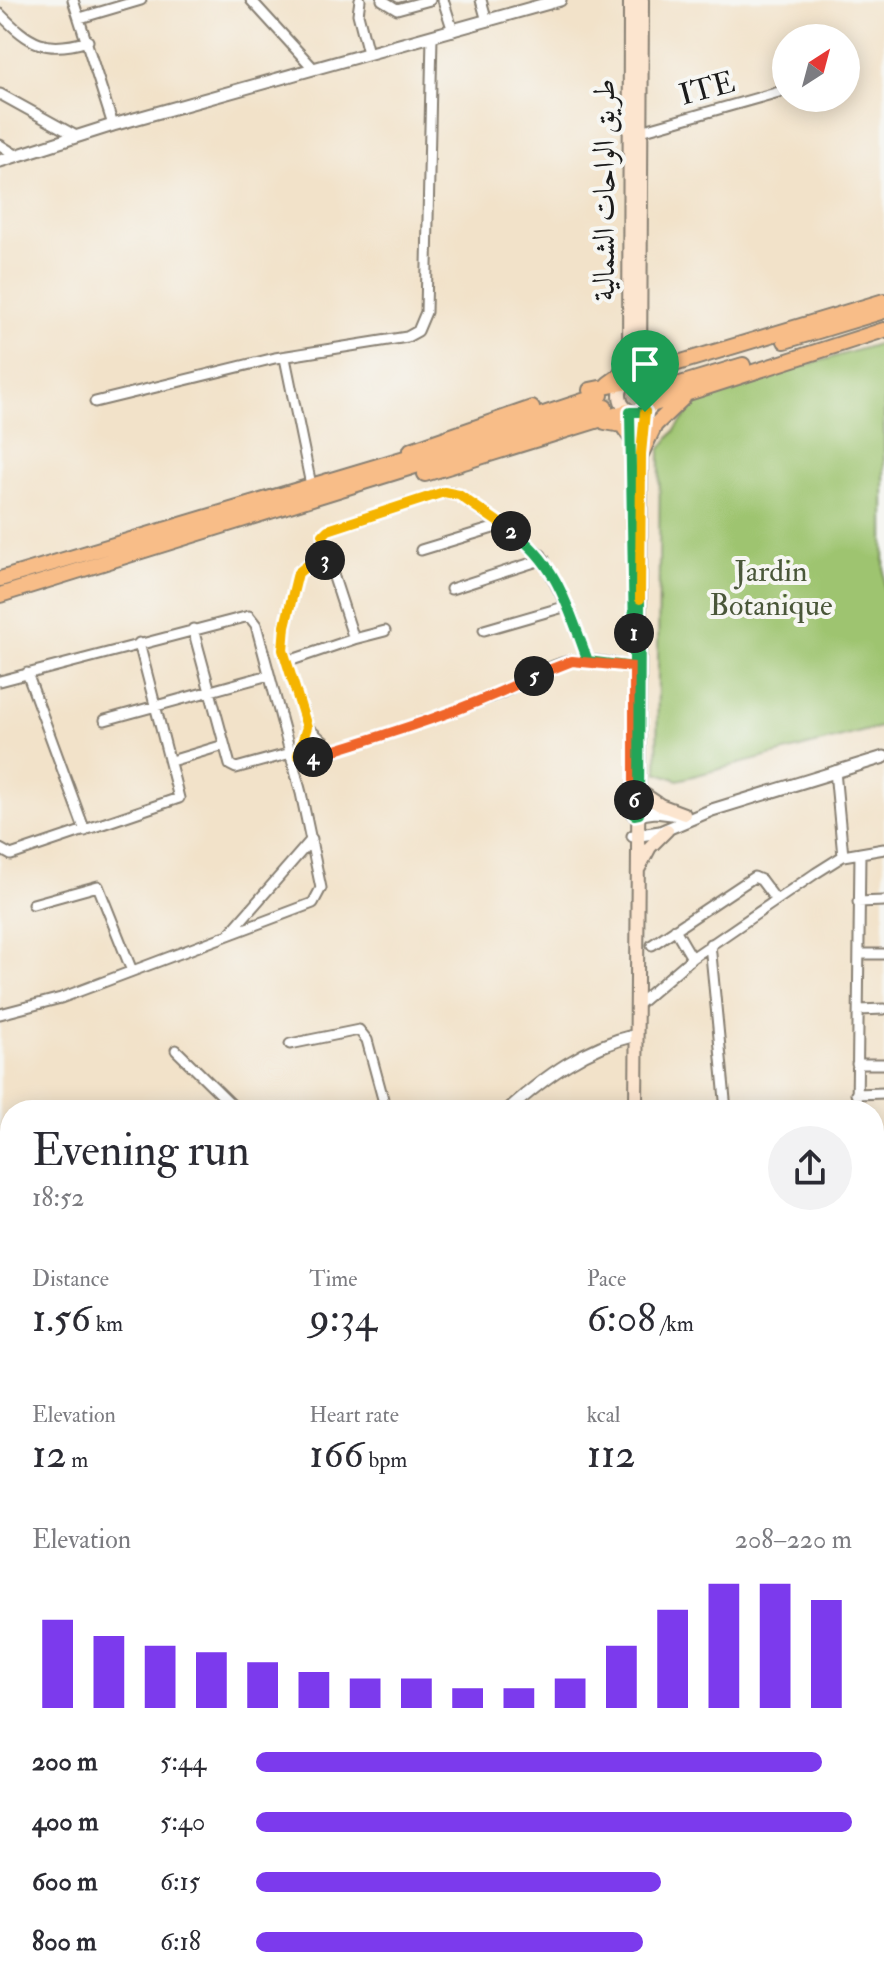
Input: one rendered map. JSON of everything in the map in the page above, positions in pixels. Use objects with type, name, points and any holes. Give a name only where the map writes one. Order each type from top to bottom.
[{"type":"highway","points":[[667,377],[884,301]]},
{"type":"highway","points":[[667,377],[884,311]]},
{"type":"highway","points":[[0,595],[362,484],[602,403],[635,379],[667,377],[884,323]]},
{"type":"highway","points":[[649,408],[884,330]]},
{"type":"highway","points":[[602,403],[634,359],[651,365],[667,377]]},
{"type":"highway","points":[[641,454],[664,413],[696,390]]},
{"type":"highway","points":[[602,403],[632,439]]},
{"type":"highway","points":[[0,579],[311,485],[602,403],[629,411]]},
{"type":"main road","name":"طريق الواحات الشمالية","points":[[630,0],[635,379]]},
{"type":"main road","name":"طريق الواحات الشمالية","points":[[634,359],[642,0]]},
{"type":"main road","points":[[636,815],[639,791],[641,454],[655,389],[635,379],[619,398],[629,411],[632,439],[636,815],[633,942],[636,953]]},
{"type":"main road","points":[[629,411],[649,408]]},
{"type":"main road","points":[[639,791],[660,805],[684,814]]},
{"type":"main road","points":[[638,871],[650,847],[667,830]]},
{"type":"main road","points":[[636,836],[636,1100]]},
{"type":"street","points":[[73,0],[113,125]]},
{"type":"street","points":[[80,18],[110,4],[141,0]]},
{"type":"street","points":[[251,0],[314,69]]},
{"type":"street","points":[[360,0],[358,14],[368,53]]},
{"type":"street","points":[[382,0],[397,9],[430,0]]},
{"type":"street","points":[[443,0],[453,31]]},
{"type":"street","points":[[481,0],[487,21]]},
{"type":"street","points":[[0,161],[113,125],[560,0]]},
{"type":"street","points":[[1,19],[39,45],[65,48],[88,41]]},
{"type":"street","points":[[95,402],[285,358],[407,337],[422,325],[427,287],[432,36]]},
{"type":"street","points":[[0,94],[76,136]]},
{"type":"street","name":"ITE","points":[[641,131],[772,94]]},
{"type":"street","points":[[0,145],[16,155]]},
{"type":"street","points":[[285,358],[311,485]]},
{"type":"street","points":[[354,639],[323,538],[328,530],[444,492],[459,495],[536,549],[567,606],[588,661]]},
{"type":"street","points":[[421,550],[503,525]]},
{"type":"street","points":[[328,559],[308,565],[298,573],[285,626],[286,662],[307,727],[334,751]]},
{"type":"street","points":[[451,589],[544,559]]},
{"type":"street","points":[[484,630],[567,606]]},
{"type":"street","points":[[0,681],[249,616],[256,625],[291,753],[321,888],[317,900],[228,935],[44,1003],[0,1014]]},
{"type":"street","points":[[193,629],[230,765],[236,768],[291,753]]},
{"type":"street","points":[[286,662],[385,631]]},
{"type":"street","points":[[0,849],[11,855],[178,799],[171,761],[139,643]]},
{"type":"street","points":[[307,727],[299,757],[334,751],[502,692],[562,663],[588,661],[634,667]]},
{"type":"street","points":[[27,673],[85,831]]},
{"type":"street","points":[[105,720],[269,675]]},
{"type":"street","points":[[171,761],[224,745]]},
{"type":"street","points":[[636,836],[667,830],[712,810],[884,757]]},
{"type":"street","points":[[835,771],[843,856]]},
{"type":"street","points":[[636,815],[712,810]]},
{"type":"street","points":[[228,935],[312,839]]},
{"type":"street","points":[[636,1006],[710,944],[843,856],[884,849]]},
{"type":"street","points":[[856,1100],[860,853]]},
{"type":"street","points":[[652,945],[754,877],[761,880],[776,900]]},
{"type":"street","points":[[33,904],[98,886],[132,971]]},
{"type":"street","points":[[858,902],[884,901]]},
{"type":"street","points":[[675,929],[692,958]]},
{"type":"street","points":[[710,944],[725,1100]]},
{"type":"street","points":[[859,954],[884,954]]},
{"type":"street","points":[[859,1010],[884,1009]]},
{"type":"street","points":[[290,1044],[359,1030],[367,1040],[383,1100]]},
{"type":"street","points":[[521,1100],[580,1056],[603,1043],[636,1035]]},
{"type":"street","points":[[176,1050],[227,1100]]},
{"type":"street","points":[[857,1064],[884,1064]]},
{"type":"street","points":[[856,1094],[884,1093]]},
{"type":"green space","name":"Jardin Botanique","points":[[884,342],[884,726],[678,780],[657,772],[660,450],[700,397]]},
{"type":"tunnel","points":[[615,391],[664,377]]},
{"type":"tunnel","points":[[605,407],[667,388]]},
{"type":"route","points":[[645,412],[630,412],[634,667],[588,661],[553,574],[536,549],[468,500],[449,491],[444,492],[328,530],[323,535],[328,559],[301,568],[298,573],[288,610],[283,650],[307,727],[299,757],[312,757],[428,719],[502,692],[562,663],[588,661],[615,664],[634,667],[634,815],[639,814],[641,454],[645,412]]}]
